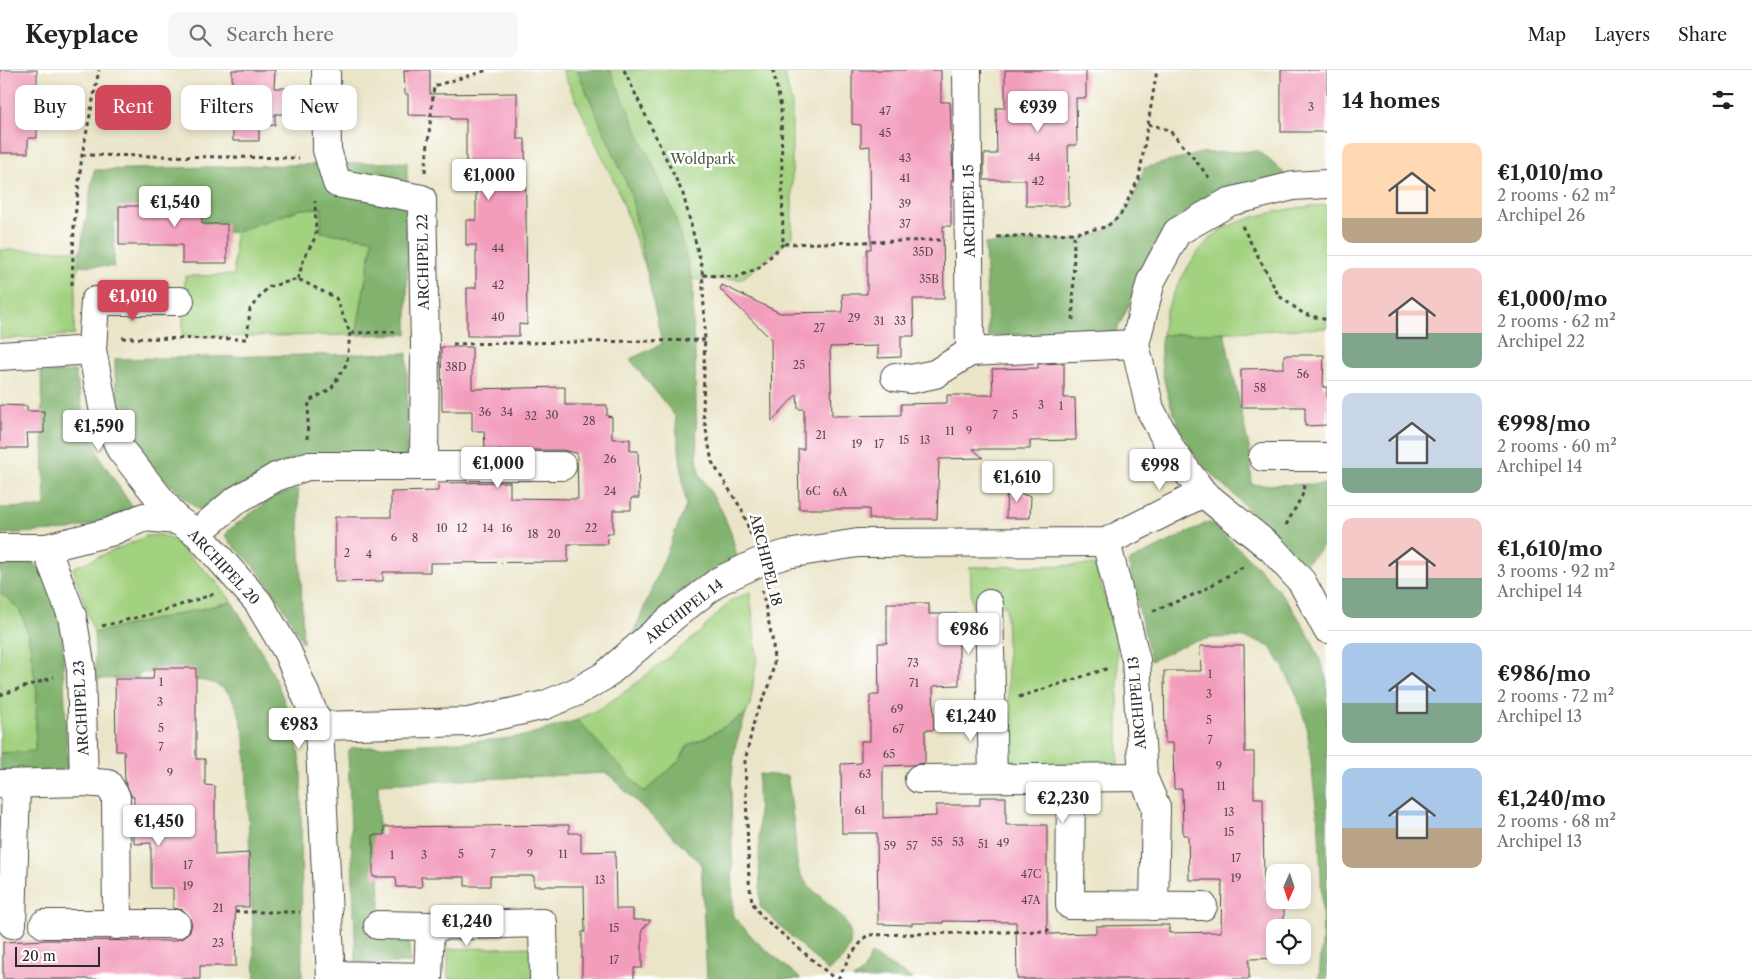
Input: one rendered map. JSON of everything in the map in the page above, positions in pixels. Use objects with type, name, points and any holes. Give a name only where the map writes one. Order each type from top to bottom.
[{"type":"street","name":"ARCHIPEL 22","points":[[326,70],[327,150],[337,183],[422,199],[425,338],[424,466]]},
{"type":"street","name":"ARCHIPEL 15","points":[[968,70],[970,352]]},
{"type":"street","points":[[1327,184],[1293,186],[1229,202],[1177,232],[1151,281],[1135,344],[1150,409],[1172,451],[1203,494],[1272,548],[1302,582],[1327,629]]},
{"type":"street","name":"ARCHIPEL 20","points":[[180,301],[95,301],[93,344],[104,412],[121,450],[187,527],[258,602],[287,651],[319,726],[331,977]]},
{"type":"street","points":[[0,356],[93,344]]},
{"type":"street","points":[[895,377],[911,379],[935,374],[970,352],[1135,344]]},
{"type":"street","points":[[1263,458],[1327,457]]},
{"type":"street","points":[[0,548],[46,548],[110,532],[144,517],[187,527],[276,476],[307,466],[562,466]]},
{"type":"street","name":"ARCHIPEL 14","points":[[319,726],[469,722],[545,705],[576,692],[604,676],[718,581],[757,563],[787,554],[858,543],[1106,542],[1203,494]]},
{"type":"street","name":"ARCHIPEL 13","points":[[1106,542],[1136,660],[1143,777],[1156,807],[1154,906]]},
{"type":"street","name":"ARCHIPEL 23","points":[[46,548],[72,616],[75,632],[81,669],[84,782]]},
{"type":"street","points":[[989,604],[993,778]]},
{"type":"street","points":[[920,779],[1143,777]]},
{"type":"street","points":[[1071,778],[1070,905],[1203,906]]},
{"type":"street","points":[[12,924],[8,785],[84,782],[108,784],[116,798],[117,925]]},
{"type":"street","points":[[378,925],[430,926],[544,923],[544,979]]},
{"type":"street","points":[[44,924],[176,924]]},
{"type":"street","points":[[331,977],[428,977],[430,926]]},
{"type":"path","points":[[72,287],[74,226],[82,156],[99,70]]},
{"type":"path","points":[[422,199],[434,86],[488,70]]},
{"type":"path","name":"ARCHIPEL 18","points":[[624,70],[683,194],[702,267],[705,340],[704,413],[712,462],[742,510],[757,563],[773,643],[774,663],[770,684],[755,717],[745,761],[749,881],[752,902],[762,916],[837,979]]},
{"type":"path","points":[[82,156],[314,158],[327,150]]},
{"type":"path","points":[[298,278],[304,258],[316,236],[315,197]]},
{"type":"path","points":[[1073,346],[1074,233]]},
{"type":"path","points":[[702,275],[736,276],[744,274],[759,268],[783,244]]},
{"type":"path","points":[[93,344],[247,339],[250,309],[268,287],[298,278],[336,298],[350,333],[346,363],[331,389],[309,401],[307,466]]},
{"type":"path","points":[[350,333],[425,338],[705,340]]},
{"type":"path","points":[[75,632],[159,612],[243,584]]},
{"type":"path","points":[[991,706],[1136,660]]},
{"type":"path","points":[[0,695],[81,669]]},
{"type":"path","points":[[837,979],[850,956],[867,935],[1047,931],[1070,905]]},
{"type":"path","points":[[235,912],[328,912]]},
{"type":"green space","name":"Woldpark","points":[[562,70],[784,70],[792,105],[792,238],[742,279],[650,280],[620,195]]},
{"type":"green space","points":[[577,70],[610,70],[674,213],[693,283],[693,333],[699,473],[722,511],[731,533],[738,560],[629,644],[686,506],[675,416],[630,359],[662,344],[630,191]]},
{"type":"green space","points":[[1259,151],[1292,180],[1148,265],[1116,332],[988,336],[985,244],[1071,240],[1089,237],[1102,232],[1112,225],[1129,206],[1144,168],[1201,153]]},
{"type":"green space","points":[[407,162],[407,334],[356,335],[373,239],[321,232],[322,208],[301,209],[235,232],[201,235],[200,205],[144,205],[144,220],[114,221],[114,267],[78,265],[94,170]]},
{"type":"green space","points":[[1327,205],[1327,328],[1162,335],[1167,309],[1181,278],[1201,248],[1217,233],[1227,227],[1254,217],[1301,207]]},
{"type":"green space","points":[[322,208],[321,232],[373,239],[356,335],[182,337],[185,276],[234,275],[235,232],[301,209]]},
{"type":"green space","points":[[0,250],[66,250],[81,252],[76,279],[74,335],[0,339]]},
{"type":"green space","points":[[1224,332],[1250,452],[1252,485],[1327,484],[1327,543],[1302,567],[1201,463],[1184,436],[1170,402],[1162,367],[1162,335]]},
{"type":"green space","points":[[407,353],[407,456],[230,494],[201,512],[164,479],[137,446],[127,428],[120,408],[116,385],[115,359]]},
{"type":"green space","points":[[75,371],[84,418],[100,458],[133,508],[100,522],[70,530],[0,534],[0,508],[45,507],[41,373]]},
{"type":"green space","points":[[298,489],[303,643],[265,580],[225,536],[230,529],[273,497]]},
{"type":"green space","points":[[1209,522],[1255,564],[1295,612],[1317,652],[1327,681],[1327,979],[1319,979],[1323,930],[1319,831],[1307,727],[1296,693],[1283,667],[1270,647],[1260,642],[1240,637],[1210,638],[1189,643],[1151,661],[1128,562]]},
{"type":"green space","points":[[161,535],[170,538],[216,581],[232,602],[94,633],[73,568],[147,536]]},
{"type":"green space","points":[[0,562],[33,563],[44,572],[62,632],[68,776],[0,775],[0,753],[35,751],[37,693],[28,633],[20,611],[9,599],[0,593]]},
{"type":"green space","points":[[1095,565],[1116,635],[1118,766],[1010,766],[1006,606],[972,607],[970,567]]},
{"type":"green space","points":[[750,592],[757,657],[750,705],[746,714],[705,738],[688,745],[680,760],[644,793],[577,720],[604,706],[630,688],[699,633],[730,601]]},
{"type":"green space","points":[[0,593],[9,599],[20,611],[28,633],[37,693],[35,752],[0,753]]},
{"type":"green space","points":[[232,602],[256,642],[276,681],[297,743],[301,767],[302,979],[255,979],[245,737],[235,703],[230,695],[214,683],[188,680],[187,671],[139,673],[138,678],[96,679],[94,633]]},
{"type":"green space","points":[[746,714],[735,747],[731,786],[733,916],[757,942],[801,979],[707,979],[701,863],[619,785],[614,778],[606,773],[378,784],[380,916],[409,916],[410,963],[356,964],[348,752],[351,748],[494,740],[524,736],[577,720],[644,792],[680,760],[688,745],[705,738]]},
{"type":"green space","points":[[759,774],[787,776],[798,868],[803,879],[834,909],[843,919],[849,930],[850,942],[845,955],[829,972],[760,907]]},
{"type":"green space","points":[[534,947],[534,979],[448,979],[448,949]]},
{"type":"green space","points":[[871,954],[913,979],[853,979],[863,972]]},
{"type":"building","points":[[0,70],[37,70],[37,85],[15,85],[15,130],[37,130],[37,138],[28,138],[28,153],[0,153]]},
{"type":"building","points":[[232,70],[275,70],[274,88],[282,88],[282,114],[275,114],[275,125],[272,125],[272,85],[232,85]]},
{"type":"building","points":[[404,70],[430,70],[430,94],[517,93],[517,139],[525,139],[527,325],[519,324],[519,336],[467,336],[467,288],[476,288],[476,245],[466,245],[466,220],[476,220],[476,198],[475,176],[466,176],[466,119],[451,119],[451,116],[408,115],[408,94],[405,94]]},
{"type":"building","points":[[852,70],[941,70],[941,102],[950,102],[953,180],[951,180],[951,226],[943,226],[944,299],[913,299],[914,336],[901,336],[901,357],[878,358],[878,346],[830,347],[832,416],[901,415],[901,404],[947,403],[947,395],[993,395],[992,369],[1038,368],[1038,364],[1064,363],[1064,398],[1075,398],[1076,440],[1030,441],[1030,449],[973,449],[983,458],[939,459],[937,519],[869,519],[869,509],[799,509],[798,449],[804,449],[804,409],[798,409],[797,394],[772,421],[771,339],[720,289],[722,285],[780,313],[843,312],[842,294],[867,294],[867,249],[871,249],[870,146],[861,147],[861,125],[852,124]]},
{"type":"building","points":[[1005,70],[1086,70],[1086,98],[1076,98],[1077,145],[1068,145],[1069,206],[1026,206],[1026,180],[984,180],[984,154],[997,154],[996,108],[1005,108]]},
{"type":"building","points":[[1281,70],[1327,70],[1327,132],[1281,132]]},
{"type":"building","points":[[233,130],[259,130],[259,141],[233,141]]},
{"type":"building","points":[[162,192],[202,192],[202,224],[227,224],[227,263],[182,263],[182,245],[119,245],[119,206],[162,206]]},
{"type":"building","points":[[441,347],[472,347],[472,389],[565,387],[565,405],[607,405],[607,416],[612,417],[612,439],[630,439],[630,451],[638,451],[639,498],[631,498],[631,510],[613,510],[613,533],[607,533],[608,544],[568,544],[568,562],[430,563],[430,572],[383,572],[383,581],[335,582],[335,517],[391,517],[391,492],[438,491],[438,483],[510,482],[510,498],[578,499],[577,453],[562,450],[485,450],[484,431],[472,431],[472,411],[442,411]]},
{"type":"building","points":[[1284,355],[1324,355],[1323,387],[1327,387],[1327,425],[1305,426],[1305,407],[1241,407],[1241,369],[1284,368]]},
{"type":"building","points":[[0,405],[27,406],[27,411],[44,411],[44,433],[27,433],[28,448],[0,448]]},
{"type":"building","points":[[1007,480],[1024,495],[1031,496],[1030,518],[1006,518]]},
{"type":"building","points":[[887,603],[929,603],[929,614],[967,614],[967,640],[959,640],[959,685],[933,686],[934,730],[925,730],[925,763],[883,766],[883,818],[936,816],[936,805],[980,805],[980,797],[1006,797],[1006,825],[1047,825],[1047,934],[1096,933],[1096,926],[1156,925],[1169,925],[1169,933],[1221,932],[1222,880],[1189,880],[1188,835],[1183,835],[1182,789],[1174,789],[1173,743],[1165,743],[1164,671],[1201,671],[1200,646],[1244,646],[1245,752],[1254,752],[1254,798],[1263,798],[1266,909],[1284,909],[1284,919],[1266,919],[1266,959],[1249,959],[1249,979],[1017,979],[1016,922],[943,921],[943,923],[912,923],[912,925],[878,924],[877,833],[842,833],[841,764],[861,763],[861,741],[870,741],[870,695],[879,695],[878,643],[887,643]]},
{"type":"building","points":[[154,668],[196,668],[196,759],[205,759],[205,785],[215,786],[215,855],[249,853],[249,907],[235,907],[236,966],[200,966],[200,979],[3,979],[3,942],[48,940],[173,941],[183,938],[190,931],[192,924],[189,916],[183,910],[173,908],[173,888],[151,888],[151,843],[134,844],[134,797],[132,797],[125,782],[124,751],[116,751],[115,679],[153,679]]},
{"type":"building","points":[[569,825],[569,833],[581,833],[581,852],[615,851],[616,909],[633,909],[633,920],[651,920],[642,930],[642,968],[634,968],[634,979],[582,979],[582,932],[585,932],[584,886],[534,886],[534,876],[490,876],[490,886],[465,886],[465,877],[421,877],[422,887],[397,887],[396,877],[373,877],[373,835],[384,835],[384,827]]}]
